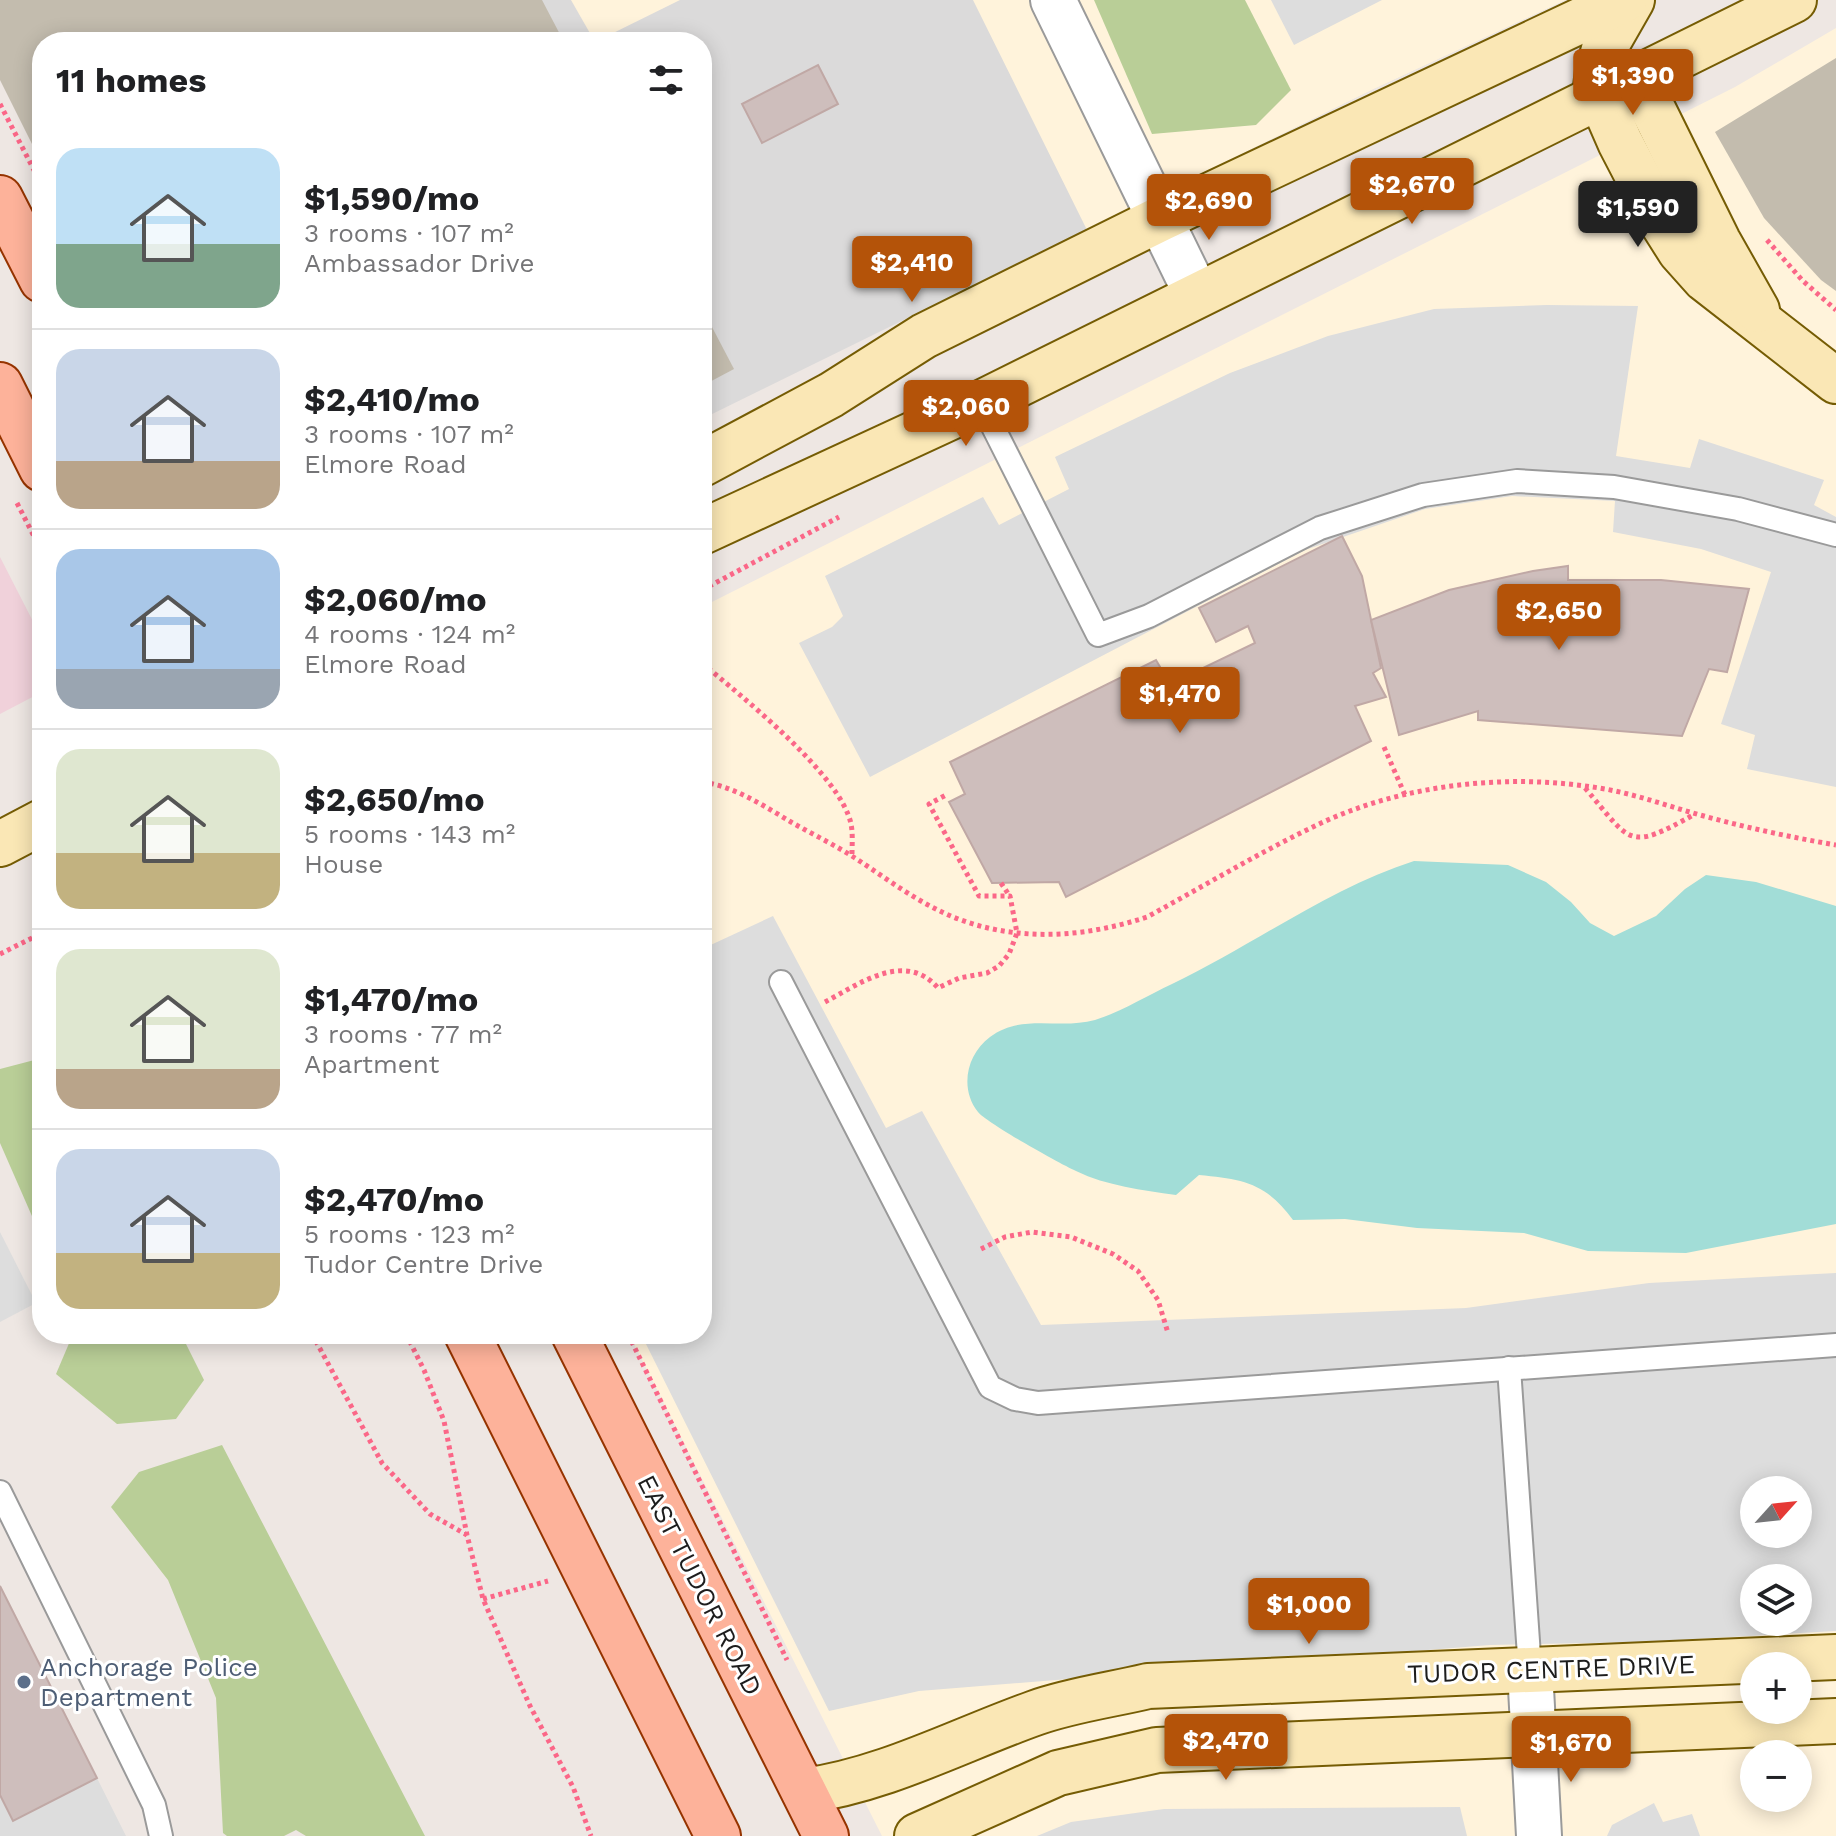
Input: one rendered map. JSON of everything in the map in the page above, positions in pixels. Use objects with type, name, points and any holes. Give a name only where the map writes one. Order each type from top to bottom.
[{"type":"main road","points":[[0,198],[32,260]]},
{"type":"main road","points":[[0,385],[28,483]]},
{"type":"main road","points":[[472,1344],[718,1836]]},
{"type":"main road","name":"EAST TUDOR ROAD","points":[[579,1344],[826,1836]]},
{"type":"street","points":[[1053,0],[1197,295]]},
{"type":"street","points":[[712,459],[831,395],[924,336],[1160,219],[1624,0]]},
{"type":"street","points":[[1632,0],[1604,49],[1596,79],[1598,97],[1661,221],[1680,251],[1721,293],[1836,381]]},
{"type":"street","points":[[712,527],[981,403],[1794,0]]},
{"type":"street","points":[[1637,77],[1718,241],[1767,326]]},
{"type":"street","points":[[0,844],[32,827]]},
{"type":"street","name":"TUDOR CENTRE DRIVE","points":[[804,1791],[836,1787],[872,1776],[1039,1711],[1148,1686],[1836,1657]]},
{"type":"street","points":[[1530,1670],[1539,1836]]},
{"type":"street","points":[[917,1836],[1058,1773],[1157,1750],[1836,1721]]},
{"type":"lane","points":[[981,403],[1098,635],[1149,616],[1320,528],[1423,495],[1517,481],[1614,487],[1738,509],[1836,535]]},
{"type":"lane","points":[[781,982],[990,1387],[1015,1399],[1038,1403],[1836,1345]]},
{"type":"lane","points":[[1509,1368],[1530,1670]]},
{"type":"lane","points":[[0,1492],[154,1805],[161,1836]]},
{"type":"path","points":[[0,104],[32,166]]},
{"type":"path","points":[[1760,232],[1803,281],[1836,310]]},
{"type":"path","points":[[28,483],[32,503]]},
{"type":"path","points":[[712,672],[780,730],[831,786],[844,805],[851,824],[852,856]]},
{"type":"path","points":[[1384,747],[1405,795]]},
{"type":"path","points":[[712,783],[752,800],[852,856],[903,890],[958,919],[1017,933],[1055,935],[1093,932],[1147,917],[1320,823],[1405,795],[1453,785],[1549,782],[1584,786],[1646,798],[1696,814],[1836,845]]},
{"type":"path","points":[[1584,786],[1625,835],[1641,839],[1696,814]]},
{"type":"path","points":[[946,795],[929,804],[979,896],[1010,896]]},
{"type":"path","points":[[798,1016],[881,973],[899,970],[916,972],[929,978],[938,988],[959,978],[987,973],[999,966],[1009,954],[1017,933],[1010,896],[1001,883]]},
{"type":"path","points":[[0,954],[32,938]]},
{"type":"path","points":[[981,1249],[1005,1237],[1032,1232],[1071,1237],[1113,1254],[1138,1271],[1158,1300],[1168,1333]]},
{"type":"path","points":[[317,1344],[382,1463],[430,1514],[467,1535]]},
{"type":"path","points":[[411,1344],[444,1421],[483,1599],[530,1706],[573,1787],[591,1836]]},
{"type":"path","points":[[633,1344],[790,1666]]},
{"type":"path","points":[[483,1599],[549,1581]]},
{"type":"shaded area","points":[[0,0],[1566,0],[1374,89],[712,414],[712,32],[32,32]]},
{"type":"shaded area","points":[[0,0],[542,0],[559,32],[32,32],[32,144],[0,80]]},
{"type":"shaded area","points":[[571,0],[680,0],[615,32],[589,32]]},
{"type":"shaded area","points":[[973,0],[1566,0],[1374,89],[1087,230]]},
{"type":"shaded area","points":[[1271,0],[1382,0],[1294,45]]},
{"type":"shaded area","points":[[1836,28],[1836,1836],[882,1836],[634,1344],[712,1344],[712,602],[1735,87]]},
{"type":"shaded area","points":[[1836,58],[1836,291],[1821,280],[1764,218],[1715,132]]},
{"type":"shaded area","points":[[1638,306],[1616,456],[1690,468],[1699,439],[1824,480],[1814,505],[1836,517],[1836,787],[1747,769],[1755,735],[1721,724],[1771,572],[1701,549],[1613,532],[1615,501],[1512,496],[1425,509],[1305,550],[870,777],[799,643],[832,627],[843,616],[825,576],[983,497],[999,525],[1069,489],[1055,457],[1230,373],[1328,336],[1434,309]]},
{"type":"shaded area","points":[[712,327],[734,369],[712,381]]},
{"type":"shaded area","points":[[0,557],[32,619],[32,697],[0,714]]},
{"type":"shaded area","points":[[773,916],[886,1128],[922,1111],[1041,1325],[1466,1308],[1649,1283],[1836,1273],[1836,1631],[1812,1632],[1812,1564],[1740,1564],[1740,1636],[1748,1636],[1490,1645],[919,1691],[829,1711],[646,1344],[712,1344],[712,944]]},
{"type":"shaded area","points":[[0,1232],[32,1295],[32,1305],[0,1322]]},
{"type":"shaded area","points":[[97,1778],[126,1836],[0,1836],[0,1795],[13,1821]]},
{"type":"shaded area","points":[[1654,1803],[1663,1822],[1692,1814],[1700,1836],[1607,1836],[1612,1825]]},
{"type":"shaded area","points":[[1460,1807],[1467,1836],[1037,1836],[1071,1822],[1164,1809]]},
{"type":"green space","points":[[1094,0],[1245,0],[1291,90],[1256,125],[1152,134]]},
{"type":"green space","points":[[32,1061],[32,1216],[0,1143],[0,1069]]},
{"type":"green space","points":[[69,1344],[186,1344],[204,1380],[176,1419],[117,1424],[56,1374]]},
{"type":"green space","points":[[222,1445],[425,1836],[306,1836],[296,1830],[284,1836],[227,1836],[223,1833],[216,1698],[168,1580],[111,1507],[139,1472]]},
{"type":"water","points":[[1414,861],[1508,865],[1546,882],[1571,902],[1590,923],[1614,936],[1656,916],[1685,889],[1706,875],[1756,882],[1836,906],[1836,1224],[1686,1253],[1588,1251],[1524,1233],[1417,1228],[1345,1219],[1293,1220],[1273,1198],[1241,1181],[1199,1175],[1176,1195],[1125,1187],[1088,1176],[995,1125],[972,1103],[967,1082],[971,1062],[982,1044],[1002,1030],[1028,1024],[1081,1023],[1105,1017],[1202,969],[1352,886]]},
{"type":"building","points":[[818,65],[838,104],[762,143],[742,104]]},
{"type":"building","points":[[1342,536],[1362,576],[1381,668],[1373,673],[1386,697],[1355,706],[1371,741],[1066,897],[1059,882],[992,883],[949,802],[965,794],[950,762],[1156,660],[1170,684],[1255,643],[1248,626],[1216,642],[1199,608]]},
{"type":"building","points":[[1568,566],[1568,580],[1661,580],[1749,589],[1727,672],[1709,669],[1682,736],[1478,720],[1478,711],[1399,735],[1371,620],[1449,590]]},
{"type":"building","name":"Anchorage Police Department","points":[[0,1586],[97,1778],[13,1821],[0,1795]]},
{"type":"place","name":"Anchorage Police Department","points":[[24,1682]]}]
